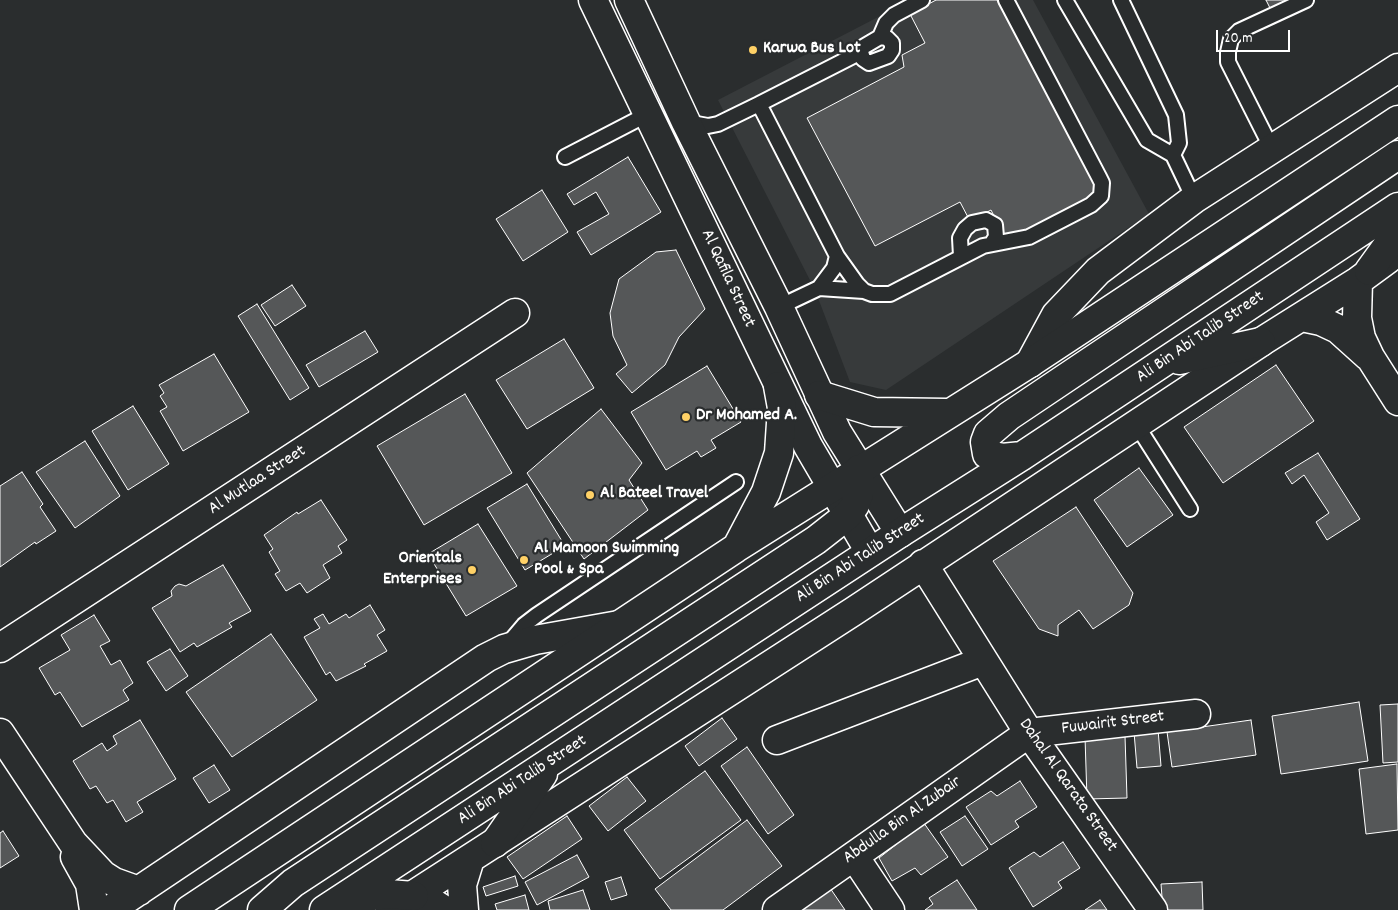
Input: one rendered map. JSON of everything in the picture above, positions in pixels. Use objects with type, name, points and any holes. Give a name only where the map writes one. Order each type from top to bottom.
[{"type":"street","name":"Al Qafila Street","points":[[593,0],[778,386],[831,488],[870,552]]},
{"type":"street","name":"Al Qafila Street","points":[[634,2],[686,122],[779,307],[837,432],[900,533]]},
{"type":"street","points":[[1030,363],[1056,315],[1098,271],[1194,198],[1398,68]]},
{"type":"street","points":[[188,910],[736,548],[1030,363],[1398,120]]},
{"type":"street","points":[[1022,456],[1002,458],[988,454],[985,442],[988,434],[995,426],[1017,411],[1398,155]]},
{"type":"street","name":"Ali Bin Abi Talib Street","points":[[330,906],[551,763],[870,552],[1022,456],[1398,207]]},
{"type":"street","points":[[1398,231],[1364,276],[1357,318],[1361,338],[1370,357],[1398,401]]},
{"type":"street","name":"Ali Bin Abi Talib Street","points":[[390,910],[1302,317],[1398,252]]},
{"type":"street","name":"Al Mutlaa Street","points":[[0,648],[515,313]]},
{"type":"street","points":[[1302,317],[1321,321],[1338,329],[1370,357]]},
{"type":"street","points":[[1163,363],[1261,342]]},
{"type":"street","points":[[736,548],[766,492],[779,453],[782,408],[778,386]]},
{"type":"street","points":[[819,395],[874,412],[947,414]]},
{"type":"street","points":[[262,910],[293,883],[816,540],[848,515],[859,494],[859,469]]},
{"type":"street","name":"Dahal Al Qarata Street","points":[[923,564],[1029,733],[1153,910]]},
{"type":"street","points":[[110,910],[478,663],[504,649],[555,636],[619,625]]},
{"type":"street","points":[[777,740],[983,661]]},
{"type":"street","name":"Fuwairit Street","points":[[1029,733],[1196,714]]},
{"type":"street","points":[[0,733],[73,843],[103,875],[114,882],[139,891]]},
{"type":"street","name":"Abdulla Bin Al Zubair","points":[[777,910],[1029,733]]},
{"type":"street","points":[[495,843],[551,763]]},
{"type":"street","points":[[73,843],[75,856],[90,884],[94,910]]},
{"type":"street","points":[[854,856],[890,910]]},
{"type":"street","points":[[464,910],[462,884],[470,859]]},
{"type":"street","points":[[330,906],[388,894],[414,896],[430,901],[444,910]]},
{"type":"lane","points":[[880,37],[886,24],[894,15],[922,0]]},
{"type":"lane","points":[[819,288],[864,290],[881,295],[890,294],[961,256],[992,243],[1020,240],[1038,233],[1097,201],[1103,189],[1099,176],[1006,0]]},
{"type":"lane","points":[[1065,0],[1147,140],[1173,154],[1194,198]]},
{"type":"lane","points":[[1121,0],[1176,115],[1178,143],[1173,154]]},
{"type":"lane","points":[[1272,149],[1228,62],[1228,52],[1232,39],[1239,31],[1306,0]]},
{"type":"lane","points":[[686,122],[708,126],[718,124],[861,52],[867,43],[880,37],[887,38],[892,43],[892,50],[888,56],[869,63],[863,59],[861,52]]},
{"type":"lane","points":[[759,104],[837,256],[857,284],[864,290]]},
{"type":"lane","points":[[565,157],[648,114]]},
{"type":"lane","points":[[961,256],[960,238],[964,230],[972,223],[986,220],[994,225],[996,237],[992,243]]},
{"type":"lane","points":[[779,307],[819,288],[834,268],[837,256]]},
{"type":"lane","points":[[1136,424],[1190,509]]},
{"type":"lane","points":[[504,649],[524,625],[736,482]]},
{"type":"lane","points":[[555,604],[552,615],[555,636]]},
{"type":"shaded area","points":[[911,0],[1033,0],[1149,214],[886,390],[850,382],[815,290],[718,100]]},
{"type":"building","points":[[936,0],[997,0],[1099,193],[1006,240],[991,210],[970,221],[960,202],[875,246],[807,118],[904,67],[902,55],[925,43],[910,14]]},
{"type":"building","points":[[1266,0],[1298,0],[1273,14]]},
{"type":"building","points":[[628,157],[661,212],[591,255],[577,232],[609,214],[596,192],[574,205],[567,194]]},
{"type":"building","points":[[542,190],[568,232],[523,261],[496,219]]},
{"type":"building","points":[[676,250],[705,309],[679,337],[665,365],[632,393],[616,374],[627,365],[613,336],[610,313],[619,279],[656,252]]},
{"type":"building","points":[[292,285],[306,306],[275,326],[261,305]]},
{"type":"building","points":[[257,304],[309,388],[290,400],[238,316]]},
{"type":"building","points":[[365,331],[378,352],[319,387],[306,365]]},
{"type":"building","points":[[564,339],[594,388],[527,429],[496,380]]},
{"type":"building","points":[[214,354],[249,412],[183,451],[160,411],[167,407],[160,396],[164,393],[159,385]]},
{"type":"building","points":[[1276,365],[1314,421],[1223,483],[1184,427]]},
{"type":"building","name":"Dr Mohamed A.","points":[[707,366],[741,422],[711,440],[716,448],[701,457],[697,451],[666,470],[631,412]]},
{"type":"building","points":[[465,394],[512,473],[424,525],[377,446]]},
{"type":"building","points":[[133,406],[169,464],[128,490],[92,431]]},
{"type":"building","name":"Al Bateel Travel","points":[[601,409],[642,463],[629,480],[648,510],[584,559],[527,473]]},
{"type":"building","points":[[85,441],[120,496],[75,528],[36,472]]},
{"type":"building","points":[[1318,453],[1360,519],[1327,540],[1316,522],[1329,513],[1304,475],[1292,484],[1285,473]]},
{"type":"building","points":[[1139,468],[1173,515],[1127,547],[1094,500]]},
{"type":"building","points":[[22,472],[43,504],[40,507],[56,531],[36,544],[35,542],[0,567],[0,486]]},
{"type":"building","points":[[527,484],[565,546],[525,570],[487,508]]},
{"type":"building","points":[[321,500],[347,540],[338,546],[342,553],[323,565],[330,578],[307,593],[300,583],[286,591],[275,574],[280,571],[269,552],[273,549],[264,535],[297,512],[298,514]]},
{"type":"building","points":[[1076,507],[1133,593],[1129,605],[1093,629],[1079,610],[1058,625],[1058,636],[1039,629],[993,561]]},
{"type":"building","name":"Orientals Enterprises","points":[[478,524],[517,586],[466,616],[428,554]]},
{"type":"building","points":[[223,565],[251,611],[229,623],[232,627],[197,647],[194,643],[180,652],[152,608],[172,596],[171,591],[175,586],[179,584],[186,586]]},
{"type":"building","points":[[370,605],[385,630],[377,635],[387,651],[364,664],[366,666],[336,681],[330,672],[326,675],[304,637],[320,628],[314,619],[323,614],[329,624],[346,614],[349,618]]},
{"type":"building","points":[[94,615],[110,641],[100,646],[111,665],[120,660],[133,683],[123,690],[129,700],[82,727],[60,692],[55,695],[39,668],[70,650],[61,635]]},
{"type":"building","points":[[271,634],[317,700],[232,757],[186,692]]},
{"type":"building","points":[[170,649],[188,676],[166,691],[147,662]]},
{"type":"building","points":[[1359,702],[1368,761],[1281,774],[1272,716]]},
{"type":"building","points":[[1398,704],[1398,762],[1383,763],[1380,705]]},
{"type":"building","points":[[722,718],[737,739],[699,766],[685,746]]},
{"type":"building","points":[[140,720],[176,779],[137,802],[143,812],[126,822],[113,800],[107,803],[96,786],[90,789],[73,761],[102,743],[107,751],[117,744],[113,736]]},
{"type":"building","points":[[1251,720],[1256,755],[1172,767],[1167,732]]},
{"type":"building","points":[[1158,729],[1161,766],[1137,768],[1134,732]]},
{"type":"building","points":[[1125,736],[1127,798],[1087,799],[1085,737]]},
{"type":"building","points":[[747,747],[794,815],[768,834],[721,766]]},
{"type":"building","points":[[1397,764],[1398,830],[1366,834],[1359,769]]},
{"type":"building","points":[[214,765],[230,790],[209,803],[193,778]]},
{"type":"building","points":[[705,771],[741,820],[660,879],[624,830]]},
{"type":"building","points":[[627,777],[646,801],[608,831],[589,806]]},
{"type":"building","points":[[1020,781],[1037,807],[1015,821],[1019,827],[991,845],[966,807],[991,791],[997,796]]},
{"type":"building","points":[[567,816],[582,839],[523,879],[507,857]]},
{"type":"building","points":[[965,816],[988,849],[962,866],[940,832]]},
{"type":"building","points":[[921,819],[948,857],[921,875],[915,868],[892,881],[879,858],[898,843],[895,837]]},
{"type":"building","points":[[747,820],[782,866],[723,910],[671,910],[655,889]]},
{"type":"building","points":[[3,831],[19,856],[0,868],[0,833]]},
{"type":"building","points":[[1063,842],[1080,868],[1058,882],[1062,888],[1033,907],[1009,868],[1034,852],[1040,857]]},
{"type":"building","points":[[577,855],[589,877],[537,905],[525,882]]},
{"type":"building","points":[[515,876],[518,886],[486,896],[483,887]]},
{"type":"building","points":[[621,877],[627,895],[611,900],[605,882]]},
{"type":"building","points":[[957,880],[977,910],[925,910],[933,904],[929,898]]},
{"type":"building","points":[[1202,882],[1203,910],[1163,910],[1161,884]]},
{"type":"building","points":[[828,885],[845,910],[793,910]]},
{"type":"building","points":[[583,890],[590,910],[550,910],[548,901]]},
{"type":"building","points":[[525,895],[529,910],[497,910],[495,904]]},
{"type":"building","points":[[1100,900],[1107,910],[1085,910]]},
{"type":"place","name":"Karwa Bus Lot","points":[[753,50]]},
{"type":"place","name":"Dr Mohamed A.","points":[[686,417]]},
{"type":"place","name":"Al Bateel Travel","points":[[590,495]]},
{"type":"place","name":"Al Mamoon Swimming Pool & Spa","points":[[524,560]]},
{"type":"place","name":"Orientals Enterprises","points":[[472,570]]}]
